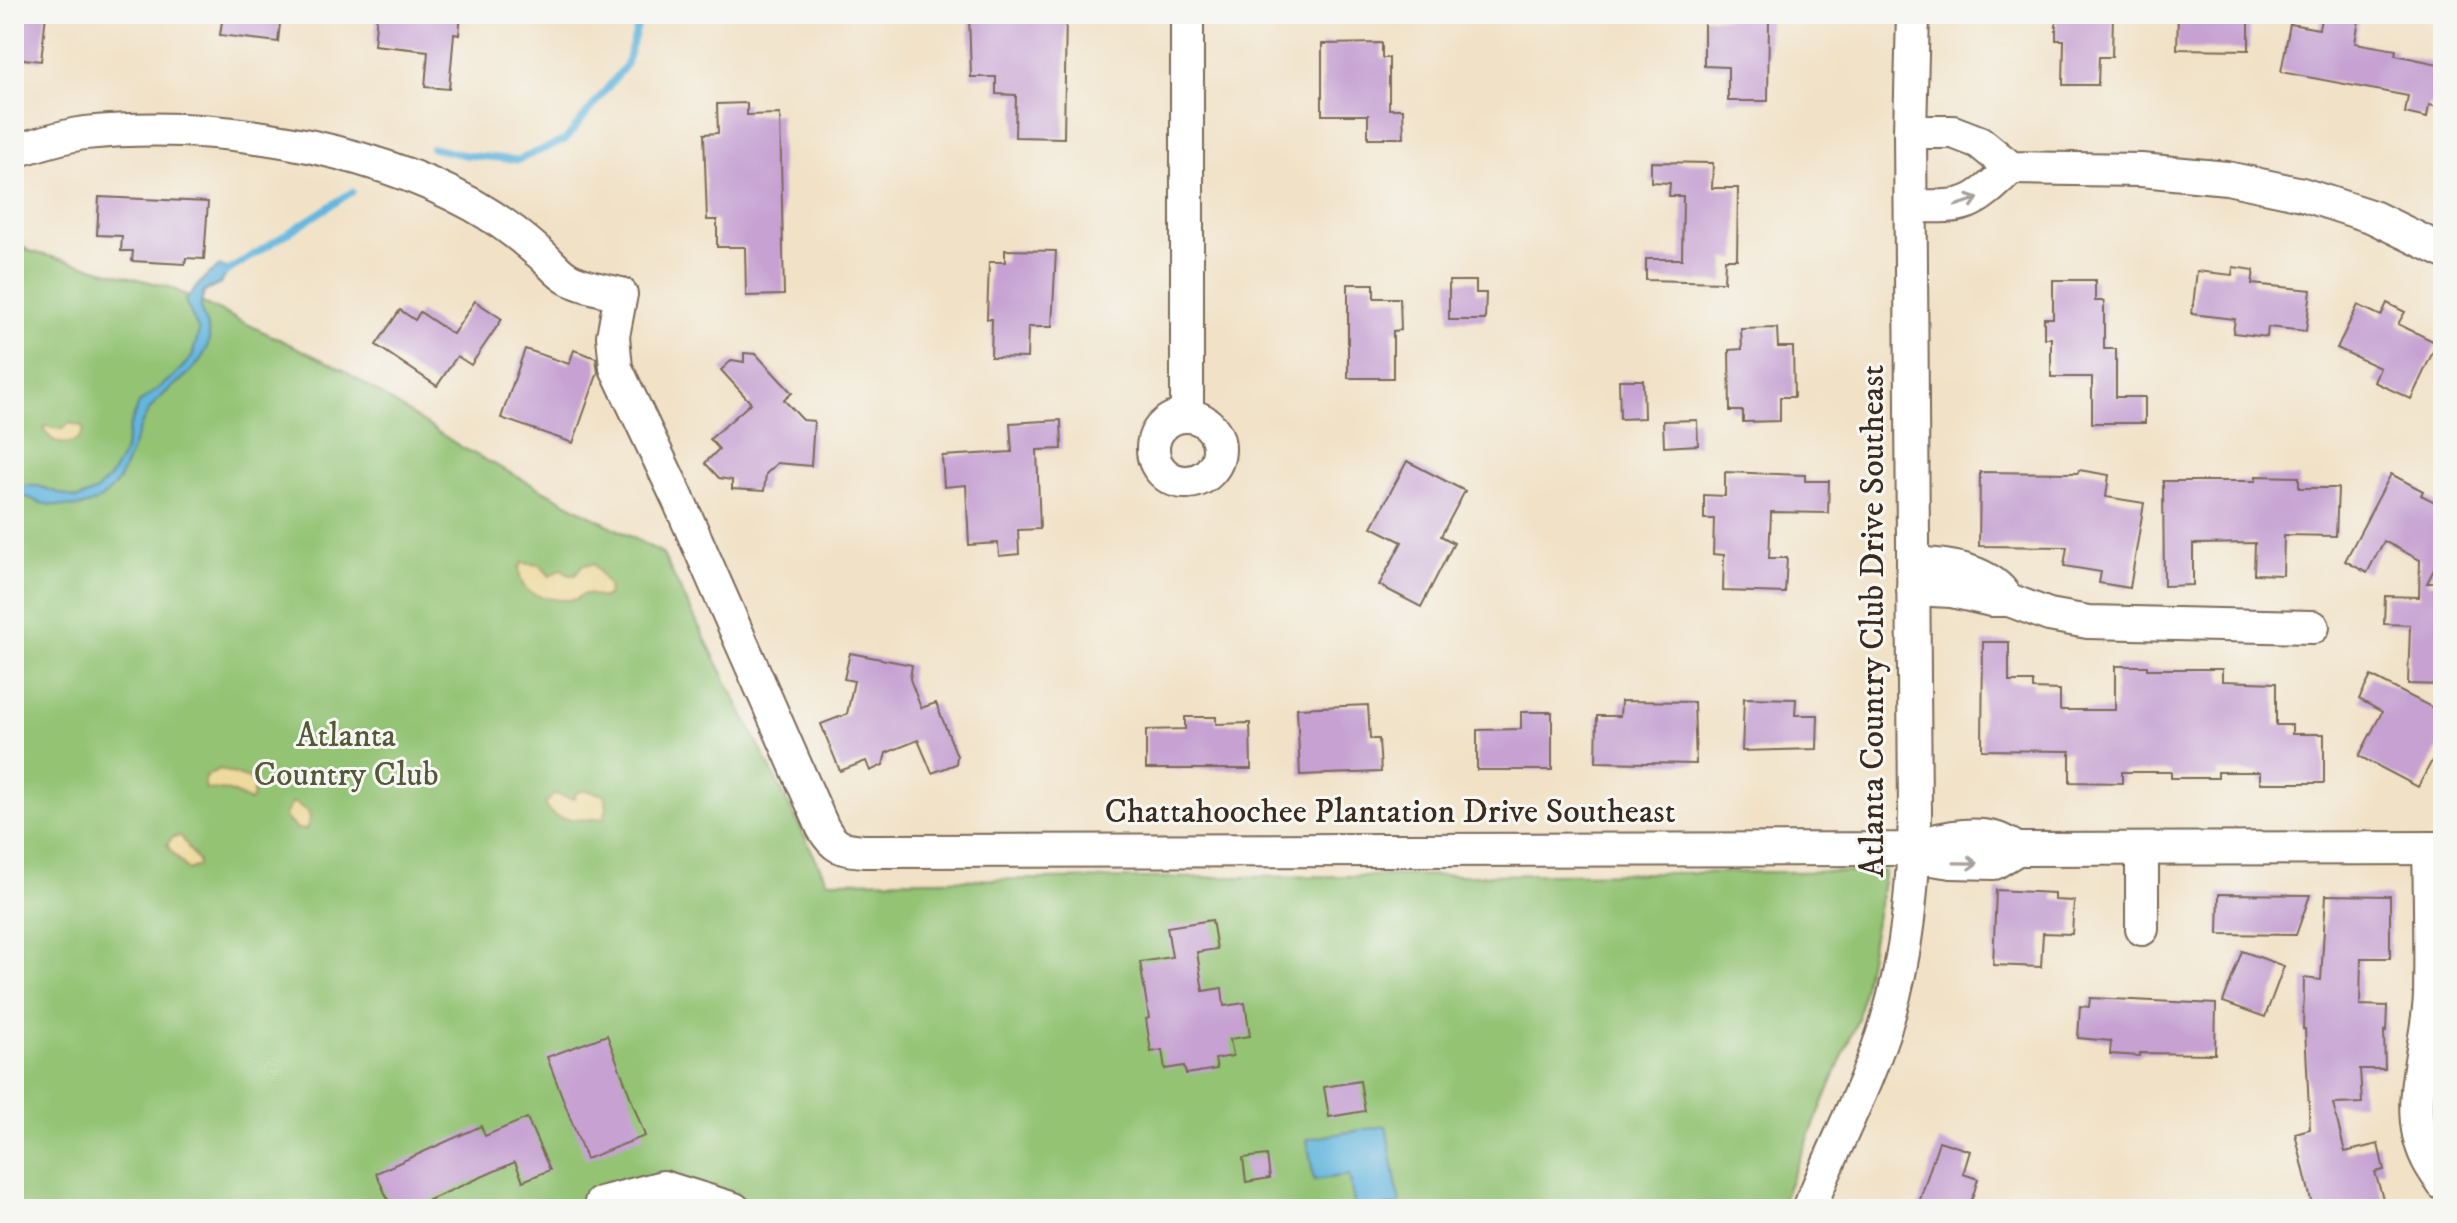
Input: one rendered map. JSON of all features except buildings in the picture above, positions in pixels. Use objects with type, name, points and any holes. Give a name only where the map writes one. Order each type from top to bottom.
[{"type":"street","points":[[1187,14],[1187,416]]},
{"type":"street","name":"Atlanta Country Club Drive Southeast","points":[[1809,1209],[1852,1111],[1886,1022],[1907,939],[1914,849],[1910,132],[1913,14]]},
{"type":"street","name":"Chattahoochee Plantation Drive Southeast","points":[[14,151],[83,134],[167,131],[234,134],[320,148],[368,161],[437,188],[474,206],[508,228],[567,279],[621,294],[613,336],[616,368],[679,501],[823,828],[832,844],[844,849],[1914,849],[1930,841],[1951,837],[1994,837],[2017,849],[2436,848]]},
{"type":"street","points":[[1910,132],[1953,132],[1979,142],[2011,168],[2141,170],[2227,178],[2302,194],[2373,217],[2443,251]]},
{"type":"street","points":[[1911,206],[1956,207],[1981,198],[2011,168]]},
{"type":"street","points":[[1913,576],[1951,591],[1991,600],[2009,600],[2049,615],[2088,622],[2313,627]]},
{"type":"street","points":[[2436,848],[2430,997],[2417,1084],[2417,1122],[2426,1156],[2443,1184]]},
{"type":"street","points":[[2142,849],[2142,929]]},
{"type":"street","points":[[601,1203],[663,1187],[734,1209]]},
{"type":"green space","name":"Atlanta Country Club","points":[[14,241],[29,251],[169,287],[342,369],[461,447],[662,553],[827,881],[1885,871],[1858,1019],[1779,1209],[14,1209]]},
{"type":"sand","points":[[70,423],[84,430],[70,443],[53,440],[44,430],[45,426],[62,429]]},
{"type":"sand","points":[[522,563],[540,565],[550,576],[561,569],[575,575],[583,565],[594,564],[609,587],[607,596],[586,594],[565,600],[535,594],[522,583],[519,568]]},
{"type":"sand","points":[[220,769],[252,780],[255,784],[252,799],[249,801],[230,791],[206,789],[204,780],[207,775]]},
{"type":"sand","points":[[585,790],[605,795],[607,808],[604,818],[561,818],[548,810],[545,804],[554,794],[574,799],[576,793]]},
{"type":"sand","points":[[293,802],[308,811],[310,818],[306,830],[297,829],[286,819],[285,814]]},
{"type":"sand","points":[[181,836],[198,862],[198,866],[188,870],[167,844],[173,837]]},
{"type":"water","points":[[220,266],[230,269],[220,284],[204,292],[201,303],[209,333],[206,350],[195,367],[151,408],[119,478],[110,490],[99,500],[80,507],[44,504],[25,497],[18,497],[14,503],[14,486],[38,486],[77,499],[95,492],[110,477],[124,453],[139,403],[174,376],[192,357],[199,331],[185,301],[205,277]]},
{"type":"water","points":[[1386,1126],[1400,1205],[1355,1209],[1349,1175],[1314,1180],[1307,1139]]},
{"type":"waterway","points":[[432,148],[518,160],[565,140],[626,65],[640,18],[645,14]]},
{"type":"waterway","points":[[225,273],[352,192]]}]
